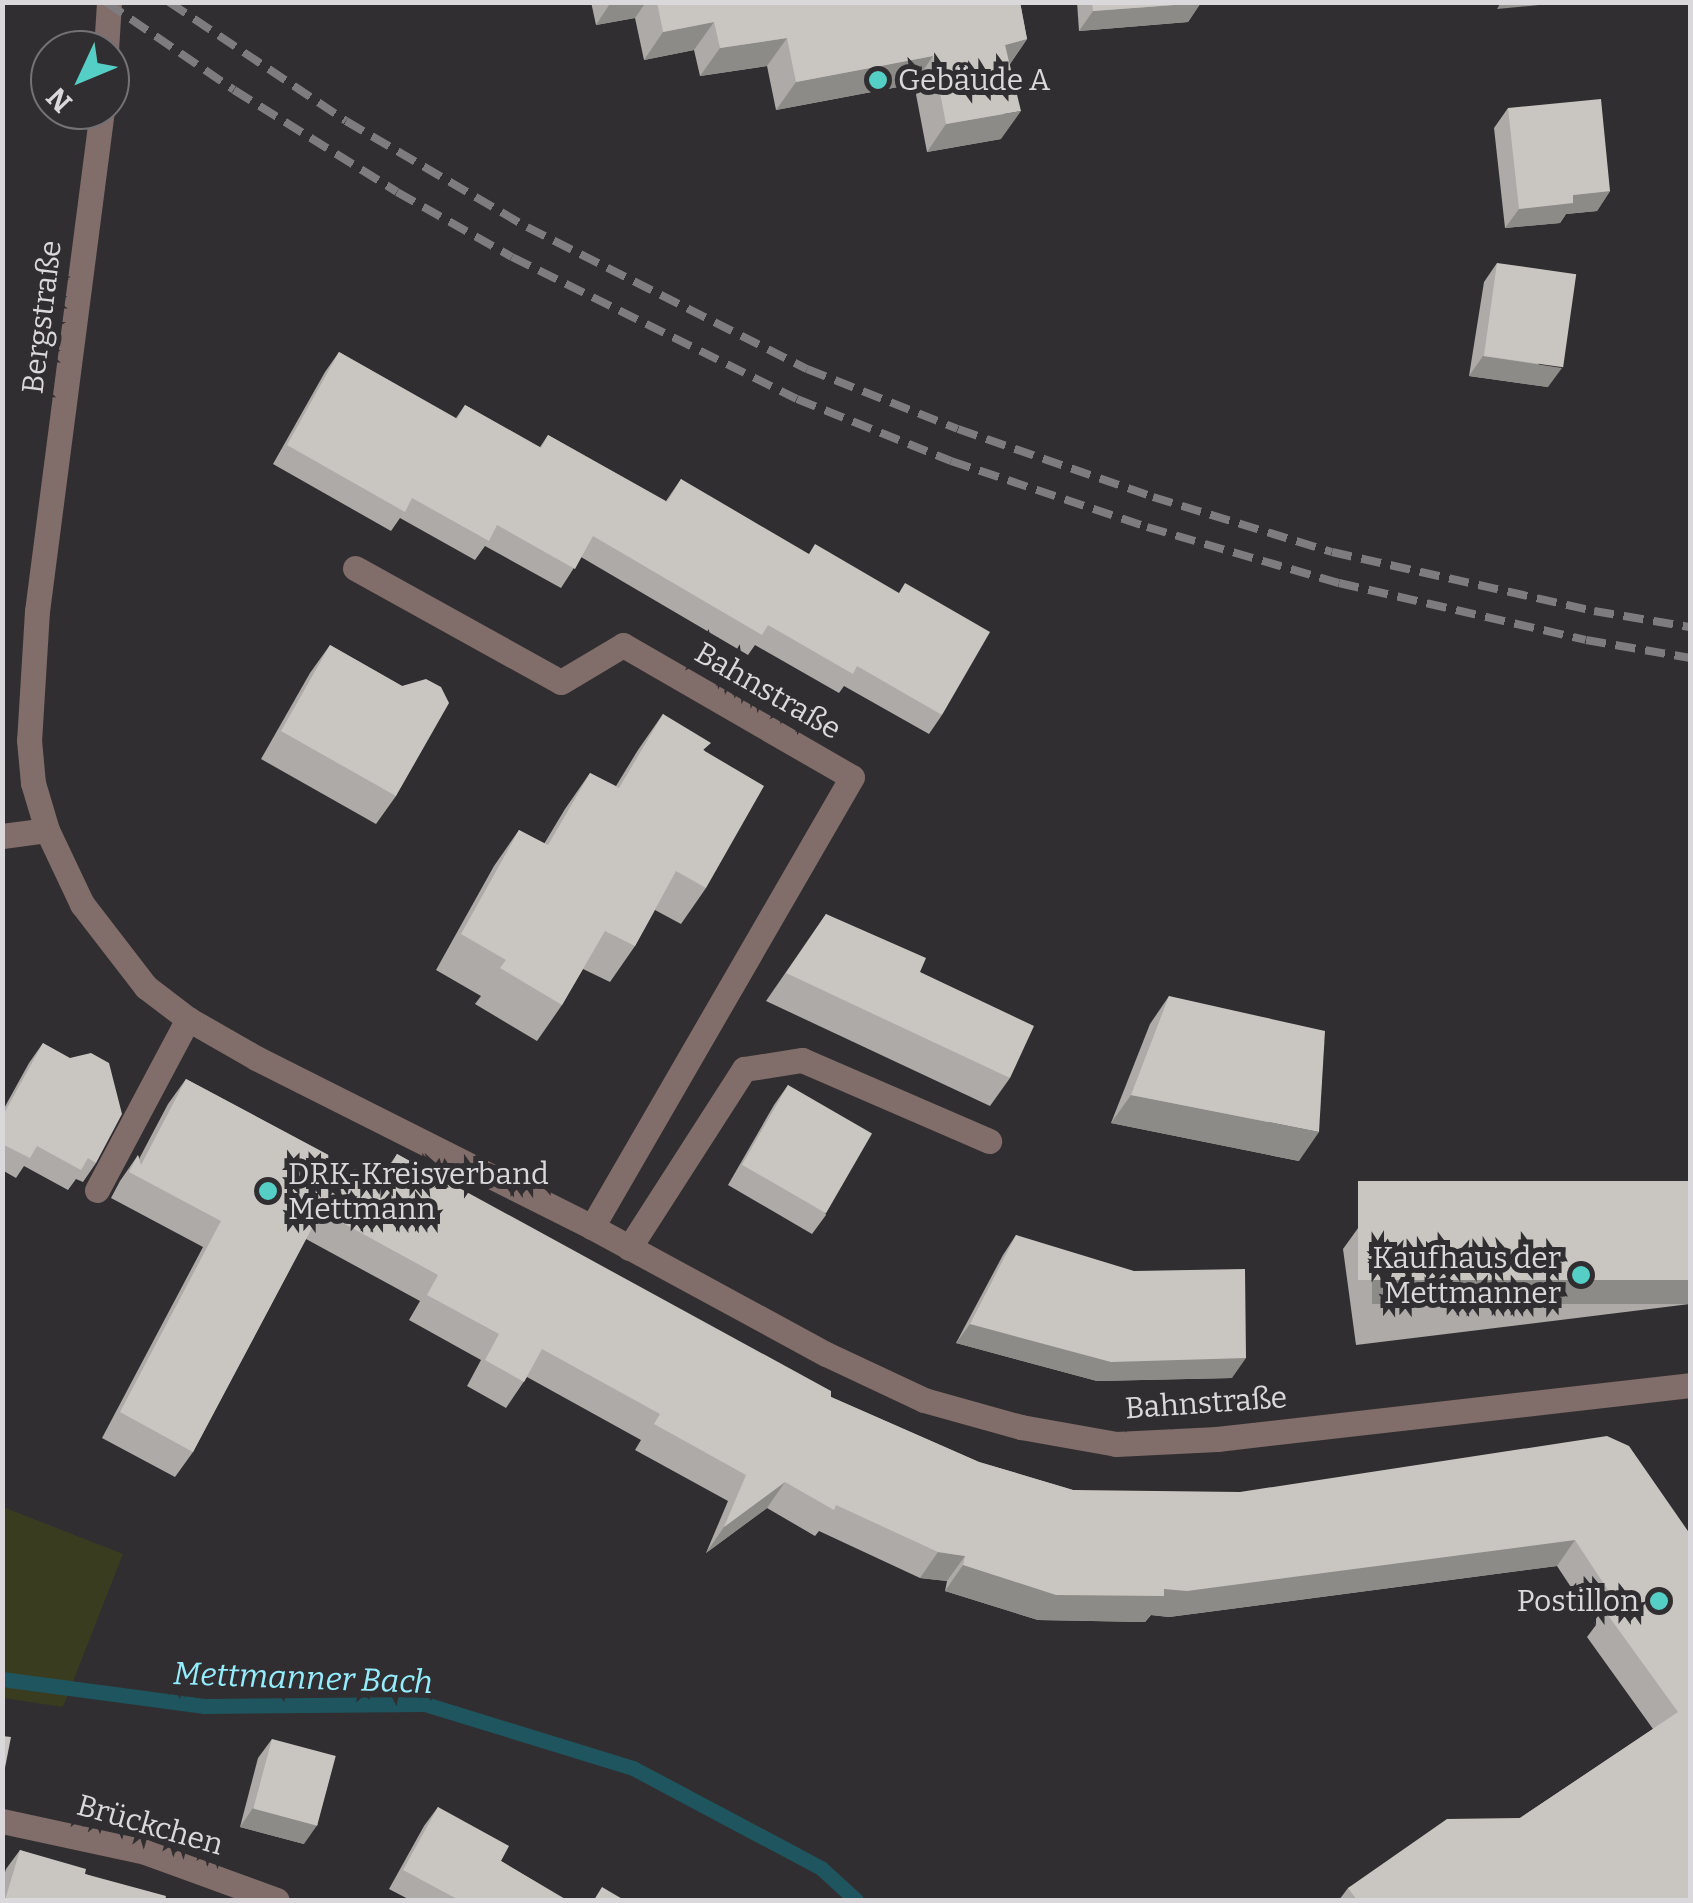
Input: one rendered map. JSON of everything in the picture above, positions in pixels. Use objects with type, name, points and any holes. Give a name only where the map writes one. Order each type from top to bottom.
[{"type":"street","points":[[107,30],[109,2]]},
{"type":"street","name":"Bergstraße","points":[[47,830],[33,783],[28,740],[38,612],[99,130]]},
{"type":"street","name":"Bahnstraße","points":[[355,568],[561,682],[623,645],[852,777],[592,1227]]},
{"type":"street","points":[[2,836],[47,830]]},
{"type":"street","name":"Bahnstraße","points":[[47,830],[82,904],[146,987],[188,1019],[256,1058],[592,1227],[826,1354],[924,1400],[1021,1427],[1116,1444],[1218,1438],[1690,1386]]},
{"type":"street","points":[[96,1190],[188,1019]]},
{"type":"street","points":[[630,1248],[744,1070],[802,1060],[989,1141]]},
{"type":"street","name":"Brückchen","points":[[2,1821],[145,1852],[278,1900]]},
{"type":"green space","points":[[3,1507],[123,1554],[63,1707],[3,1698]]},
{"type":"building","name":"Gebäude A","points":[[657,2],[1020,2],[1027,39],[1005,45],[1021,111],[946,124],[933,56],[796,82],[787,38],[720,48],[714,22],[663,32]]},
{"type":"building","points":[[1092,2],[1201,2],[1201,3],[1093,11]]},
{"type":"building","points":[[1601,99],[1610,191],[1573,195],[1573,203],[1519,209],[1508,108]]},
{"type":"building","points":[[1497,263],[1576,274],[1563,367],[1484,356]]},
{"type":"building","points":[[339,352],[457,419],[465,405],[541,448],[548,435],[667,502],[681,479],[809,554],[815,544],[899,593],[905,583],[990,632],[942,715],[857,666],[853,674],[768,625],[762,635],[593,536],[575,569],[497,525],[489,541],[412,498],[405,512],[287,445]]},
{"type":"building","points":[[330,645],[402,686],[426,679],[441,687],[449,703],[396,796],[281,731]]},
{"type":"building","points":[[663,714],[711,743],[703,750],[764,786],[706,888],[676,871],[635,946],[605,931],[562,1005],[500,968],[506,960],[461,934],[519,830],[548,845],[590,773],[619,788]]},
{"type":"building","points":[[826,914],[926,958],[920,972],[1034,1026],[1010,1078],[786,973]]},
{"type":"building","points":[[1169,996],[1325,1031],[1319,1132],[1131,1095]]},
{"type":"building","points":[[43,1043],[70,1058],[91,1053],[109,1063],[122,1114],[96,1163],[88,1158],[81,1170],[37,1146],[30,1158],[2,1144],[2,1117]]},
{"type":"building","points":[[186,1079],[381,1183],[397,1154],[831,1391],[831,1397],[979,1462],[1073,1490],[1240,1492],[1607,1436],[1629,1446],[1690,1534],[1690,1900],[1357,1900],[1348,1888],[1447,1819],[1520,1818],[1678,1712],[1605,1611],[1617,1604],[1575,1540],[1187,1591],[1164,1589],[1164,1596],[1056,1595],[963,1565],[965,1556],[938,1552],[836,1505],[834,1510],[785,1482],[724,1527],[746,1475],[654,1424],[660,1414],[542,1349],[524,1382],[485,1360],[499,1334],[427,1295],[438,1275],[321,1211],[193,1452],[120,1412],[221,1221],[129,1172],[138,1155],[141,1165]]},
{"type":"building","points":[[788,1085],[872,1134],[826,1213],[742,1165]]},
{"type":"building","points":[[1358,1181],[1690,1181],[1690,1280],[1358,1280]]},
{"type":"building","points":[[1016,1235],[1134,1271],[1245,1269],[1246,1358],[1111,1362],[970,1324]]},
{"type":"building","points":[[2,1736],[11,1737],[2,1783]]},
{"type":"building","points":[[272,1739],[336,1756],[317,1826],[253,1809]]},
{"type":"building","points":[[438,1807],[509,1846],[501,1861],[566,1900],[459,1900],[403,1870]]},
{"type":"building","points":[[20,1850],[86,1869],[85,1874],[166,1896],[165,1900],[5,1900]]},
{"type":"building","points":[[602,1887],[624,1900],[594,1900]]},
{"type":"waterway","name":"Mettmanner Bach","points":[[2,1679],[204,1706],[425,1704],[633,1768],[821,1868],[856,1900]]},
{"type":"railway","points":[[106,2],[234,90],[397,192],[512,257],[797,399],[951,461],[1147,527],[1339,583],[1586,640],[1690,658]]},
{"type":"railway","points":[[169,2],[346,121],[527,227],[807,369],[958,429],[1153,497],[1332,552],[1594,611],[1690,627]]},
{"type":"place","name":"Gebäude A","points":[[878,80]]},
{"type":"place","name":"DRK-Kreisverband Mettmann","points":[[268,1191]]},
{"type":"place","name":"Kaufhaus der Mettmanner","points":[[1581,1275]]},
{"type":"place","name":"Postillon","points":[[1659,1601]]}]
